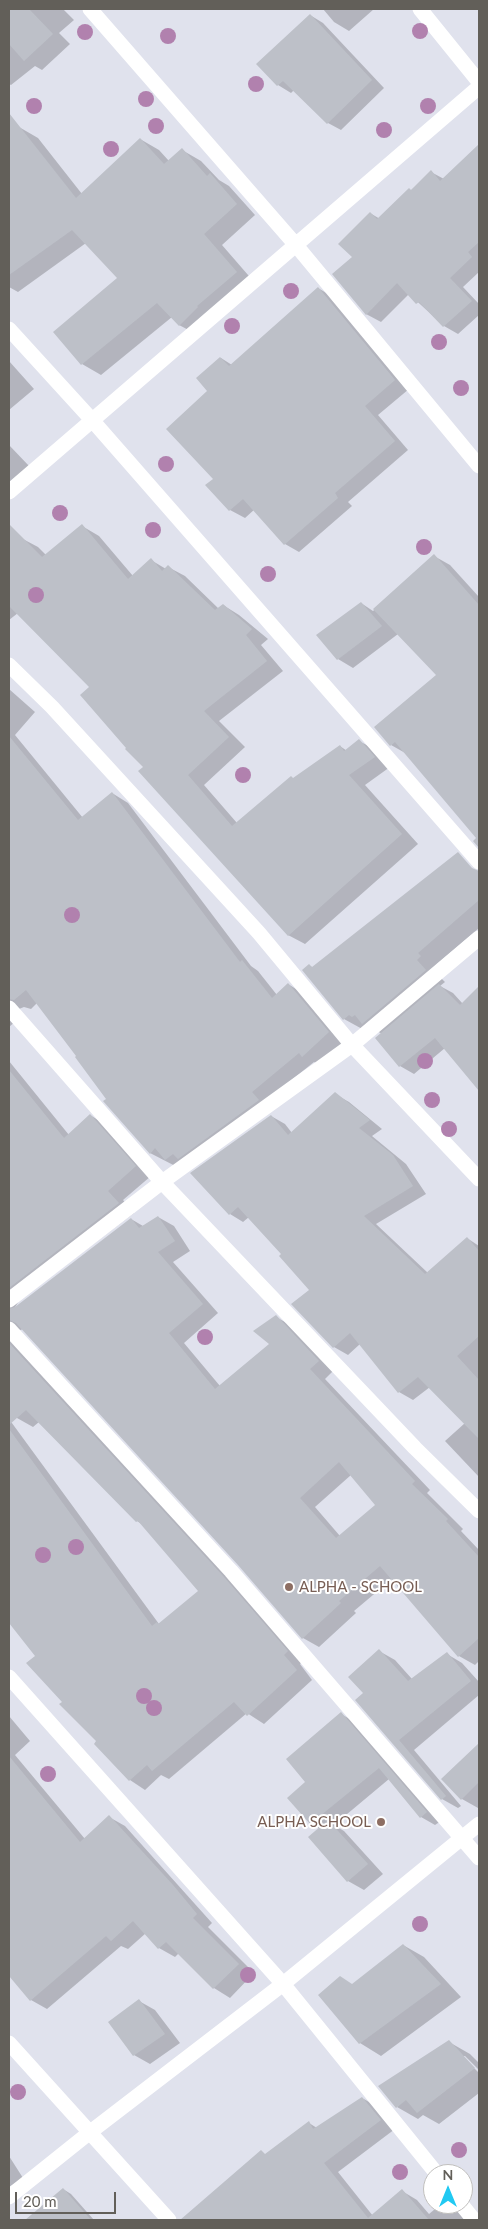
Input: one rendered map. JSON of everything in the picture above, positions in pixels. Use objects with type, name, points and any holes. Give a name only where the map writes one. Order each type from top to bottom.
[{"type":"street","points":[[90,9],[295,244],[479,466]]},
{"type":"street","points":[[420,9],[479,82]]},
{"type":"street","points":[[9,492],[479,87]]},
{"type":"street","points":[[9,329],[92,420],[479,862]]},
{"type":"street","points":[[9,665],[52,707],[252,926],[352,1045],[479,1179]]},
{"type":"street","points":[[9,1300],[162,1182],[352,1045],[479,938]]},
{"type":"street","points":[[9,1008],[162,1182],[408,1440],[479,1511]]},
{"type":"street","points":[[9,1329],[230,1571],[479,1858]]},
{"type":"street","points":[[9,1677],[283,1984],[429,2164]]},
{"type":"street","points":[[9,2197],[88,2133],[283,1984],[479,1824]]},
{"type":"street","points":[[9,2043],[88,2133],[169,2220]]},
{"type":"building","points":[[9,9],[29,9],[53,34],[24,61],[9,44]]},
{"type":"building","points":[[310,14],[372,80],[327,124],[283,81],[277,86],[256,64]]},
{"type":"building","points":[[9,113],[76,198],[140,138],[164,164],[182,148],[207,176],[210,173],[237,204],[204,234],[237,272],[197,306],[179,326],[157,303],[81,365],[53,332],[117,278],[72,230],[9,275]]},
{"type":"building","points":[[479,144],[479,242],[468,252],[472,257],[450,278],[472,301],[443,327],[419,302],[416,304],[397,283],[366,315],[332,274],[352,257],[338,244],[370,212],[377,219],[431,170],[440,181]]},
{"type":"building","points":[[318,287],[395,380],[365,406],[395,441],[335,493],[338,498],[284,545],[243,499],[229,511],[205,485],[213,479],[166,429],[207,391],[196,378],[220,357],[229,366]]},
{"type":"building","points":[[9,524],[42,557],[82,524],[128,579],[151,558],[162,571],[168,565],[215,610],[223,604],[252,629],[246,635],[267,661],[204,711],[229,737],[188,775],[232,826],[291,776],[293,778],[340,745],[344,751],[359,739],[375,757],[349,775],[402,834],[288,936],[138,771],[143,767],[125,749],[80,695],[89,687],[9,606]]},
{"type":"building","points":[[434,554],[479,605],[479,848],[473,841],[476,838],[395,742],[390,746],[374,727],[436,675],[373,609]]},
{"type":"building","points":[[361,602],[382,626],[337,660],[316,635]]},
{"type":"building","points":[[9,736],[78,820],[112,792],[240,962],[242,960],[272,998],[288,983],[329,1032],[302,1057],[299,1053],[252,1092],[259,1100],[178,1159],[173,1154],[165,1160],[155,1148],[150,1154],[103,1101],[106,1099],[26,990],[14,1000],[9,999]]},
{"type":"building","points":[[458,852],[472,868],[479,871],[479,900],[418,953],[421,956],[417,960],[426,970],[362,1024],[355,1015],[352,1017],[349,1015],[343,1020],[302,970],[309,964],[312,967]]},
{"type":"building","points":[[439,984],[460,1005],[479,986],[479,1091],[435,1038],[399,1067],[375,1038]]},
{"type":"building","points":[[9,1070],[64,1138],[90,1114],[136,1166],[108,1191],[119,1203],[9,1288]]},
{"type":"building","points":[[335,1092],[370,1120],[359,1128],[393,1155],[413,1186],[364,1216],[425,1274],[467,1237],[479,1251],[479,1336],[457,1356],[479,1380],[479,1439],[418,1377],[398,1393],[350,1333],[333,1348],[291,1304],[309,1290],[279,1256],[281,1254],[238,1207],[229,1215],[190,1173],[271,1115],[288,1135]]},
{"type":"building","points":[[158,1216],[175,1241],[158,1252],[203,1304],[169,1333],[215,1389],[269,1344],[253,1331],[276,1315],[319,1361],[310,1369],[415,1481],[412,1484],[448,1519],[446,1521],[479,1557],[479,1638],[458,1657],[380,1566],[339,1601],[341,1603],[302,1639],[238,1565],[16,1323],[9,1320],[9,1309],[15,1307],[131,1218],[139,1228]],"holes":[[[339,1462],[375,1505],[336,1538],[300,1498]]]},
{"type":"building","points":[[9,1343],[224,1577],[288,1651],[284,1655],[297,1670],[247,1716],[234,1702],[152,1771],[147,1765],[129,1781],[94,1744],[96,1741],[59,1704],[62,1702],[26,1663],[35,1656],[9,1623],[9,1429],[152,1626],[157,1622],[158,1624],[198,1591],[138,1521],[136,1522],[26,1410],[9,1425]]},
{"type":"building","points":[[379,1649],[408,1681],[447,1652],[471,1681],[399,1740],[446,1796],[441,1800],[355,1700],[363,1693],[348,1677]]},
{"type":"building","points":[[341,1712],[427,1812],[420,1818],[379,1768],[310,1824],[287,1798],[305,1782],[286,1759]]},
{"type":"building","points":[[479,1743],[479,1782],[461,1800],[441,1779]]},
{"type":"building","points":[[9,1756],[80,1842],[109,1815],[197,1914],[193,1918],[239,1964],[213,1989],[166,1942],[158,1949],[133,1921],[111,1941],[106,1936],[30,2001],[9,1976]]},
{"type":"building","points":[[328,1820],[368,1864],[347,1882],[308,1837]]},
{"type":"building","points":[[403,1944],[441,1984],[359,2044],[318,1995],[340,1976],[352,1984]]},
{"type":"building","points":[[139,1999],[165,2034],[133,2056],[108,2022]]},
{"type":"building","points":[[449,2040],[475,2068],[417,2113],[406,2100],[396,2108],[378,2086]]},
{"type":"building","points":[[362,2097],[381,2120],[324,2163],[368,2218],[402,2189],[429,2220],[180,2220],[261,2150],[265,2154],[309,2121],[313,2129]]},
{"type":"building","points":[[63,2188],[91,2220],[25,2220]]},
{"type":"place","name":"ALPHA - SCHOOL","points":[[289,1587]]},
{"type":"place","name":"ALPHA SCHOOL","points":[[381,1822]]}]
